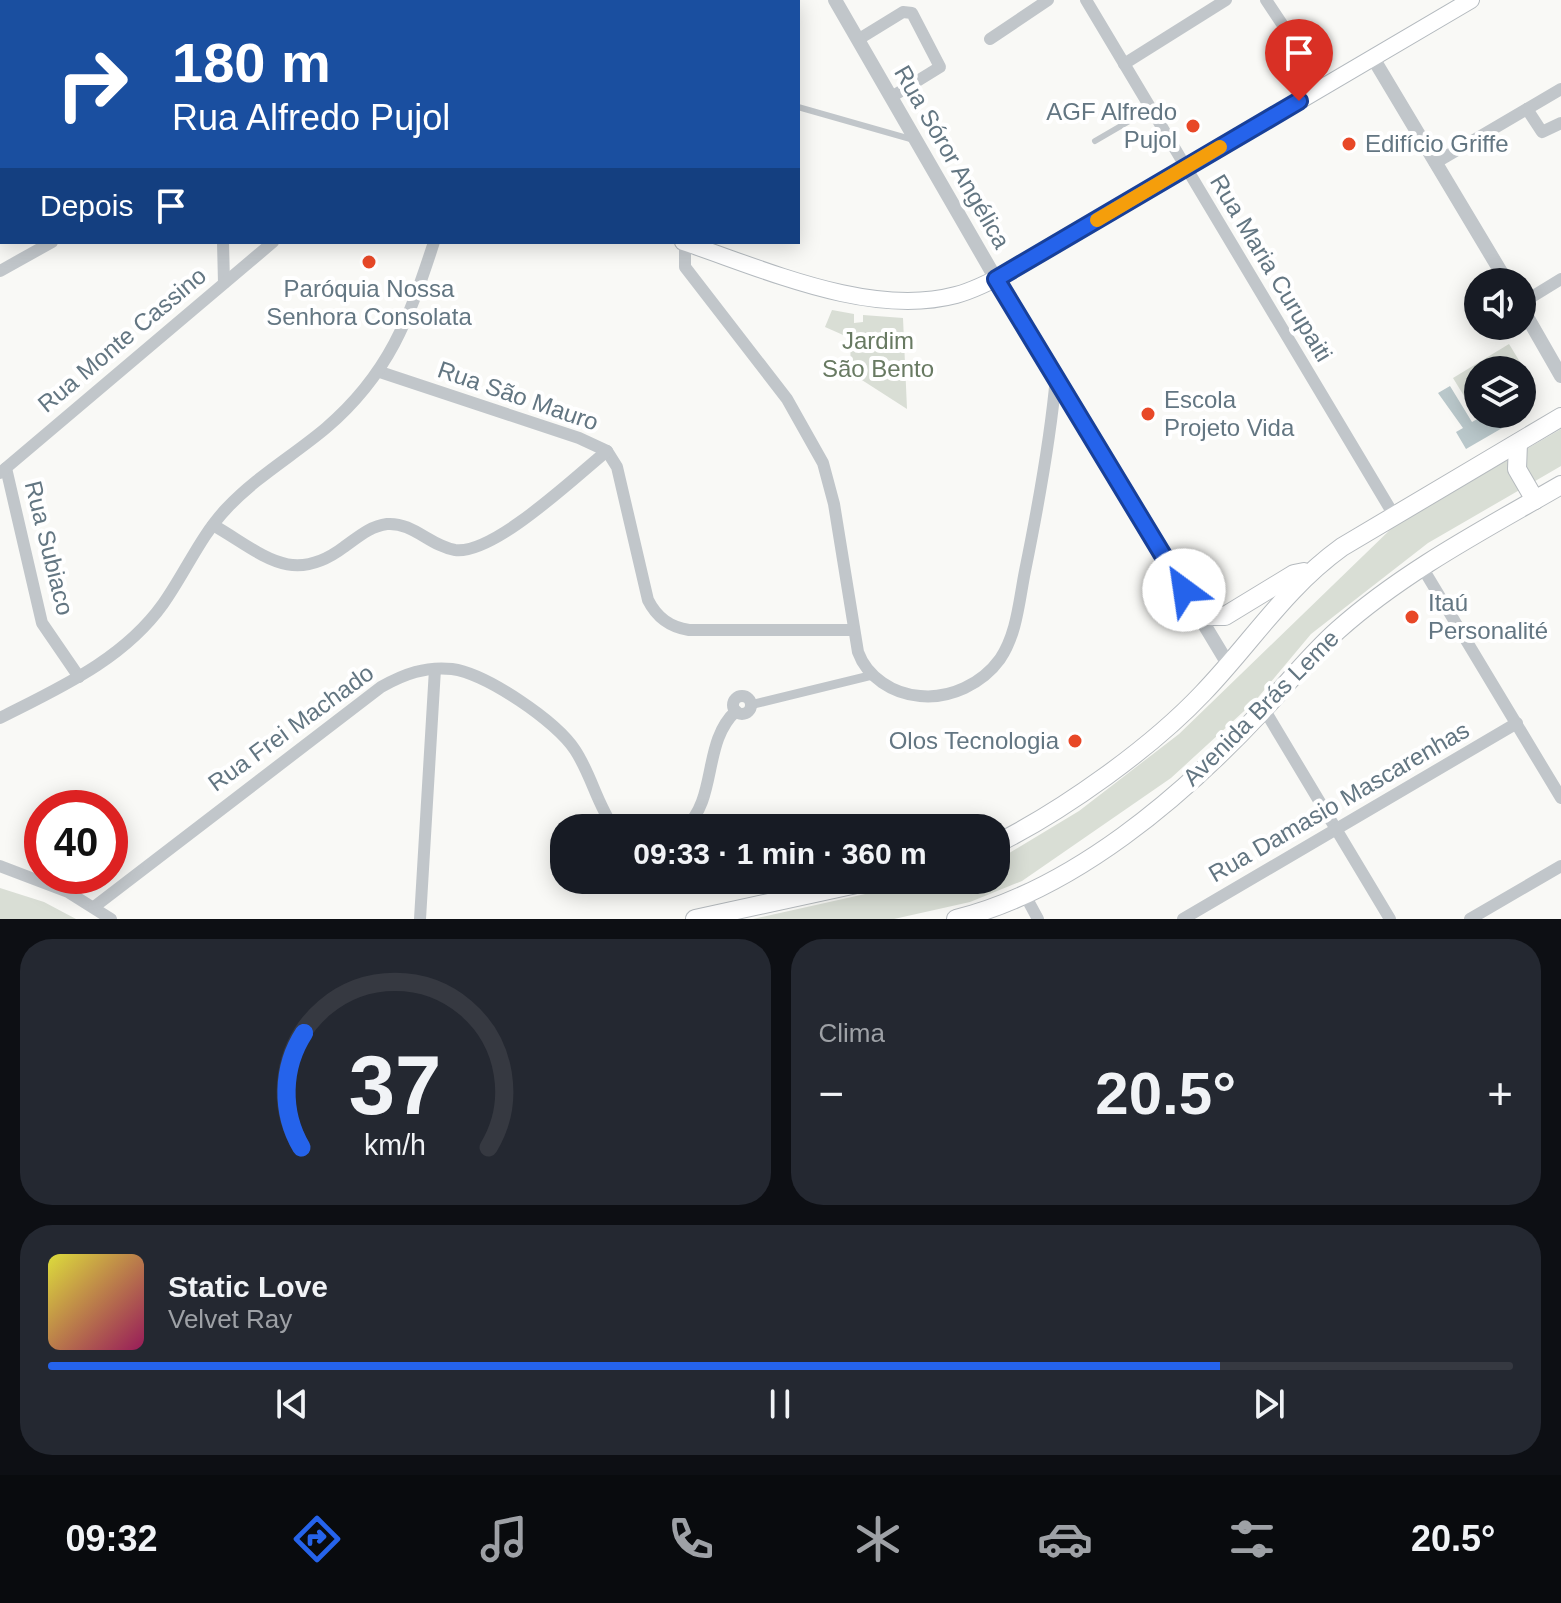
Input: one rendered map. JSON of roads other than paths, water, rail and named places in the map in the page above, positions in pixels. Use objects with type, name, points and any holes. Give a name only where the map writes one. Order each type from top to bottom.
[{"type":"main road","points":[[690,244],[834,290],[891,301],[958,295],[996,279],[1471,0]]},
{"type":"main road","points":[[1010,837],[1039,821],[1146,744],[1202,694],[1268,614],[1310,570],[1561,417]]},
{"type":"main road","points":[[1518,443],[1517,469],[1535,500]]},
{"type":"main road","name":"Avenida Brás Leme","points":[[956,919],[1026,897],[1061,879],[1111,843],[1212,761],[1339,629],[1422,567],[1561,485]]},
{"type":"main road","points":[[1199,616],[1225,616],[1294,574],[1310,570]]},
{"type":"main road","points":[[695,919],[810,894]]},
{"type":"street","name":"Rua Sóror Angélica","points":[[835,0],[996,279],[1228,664]]},
{"type":"street","points":[[990,39],[1048,0]]},
{"type":"street","name":"Rua Maria Curupaiti","points":[[1086,0],[1395,517]]},
{"type":"street","points":[[1124,64],[1226,0]]},
{"type":"street","points":[[1266,0],[1324,87]]},
{"type":"street","points":[[859,39],[903,12],[912,13],[940,67],[893,96]]},
{"type":"street","points":[[1373,58],[1499,268]]},
{"type":"street","points":[[1435,163],[1561,89]]},
{"type":"street","points":[[1527,109],[1542,132],[1547,133],[1561,123]]},
{"type":"street","points":[[0,271],[48,244]]},
{"type":"street","points":[[223,244],[224,283]]},
{"type":"street","name":"Rua Monte Cassino","points":[[3,470],[271,244]]},
{"type":"street","points":[[0,718],[79,677],[133,638],[161,606],[213,525],[239,496],[353,404],[380,372],[402,333],[433,244]]},
{"type":"street","points":[[684,244],[685,267],[787,399],[823,463],[834,504],[852,630],[860,659],[873,675],[904,694],[940,695],[970,685],[1002,657],[1014,628],[1035,524],[1051,432],[1056,377]]},
{"type":"street","points":[[1536,296],[1561,279]]},
{"type":"street","points":[[1536,330],[1561,376]]},
{"type":"street","name":"Rua São Mauro","points":[[380,372],[579,438],[607,451],[620,474],[648,600],[663,620],[689,630],[852,630]]},
{"type":"street","points":[[213,525],[282,565],[298,568],[325,561],[365,532],[388,524],[401,525],[448,548],[471,549],[505,530],[607,451]]},
{"type":"street","name":"Rua Subiaco","points":[[3,470],[42,623],[79,677]]},
{"type":"street","points":[[1422,567],[1561,798]]},
{"type":"street","points":[[420,919],[435,669]]},
{"type":"street","name":"Rua Frei Machado","points":[[94,907],[381,687],[410,673],[453,670],[477,678],[523,704],[559,732],[580,758],[607,814]]},
{"type":"street","points":[[695,814],[721,732],[736,711],[733,702],[738,697],[748,698],[750,705],[873,675]]},
{"type":"street","points":[[1264,709],[1390,919]]},
{"type":"street","name":"Rua Damasio Mascarenhas","points":[[1183,919],[1205,913],[1334,828],[1517,723]]},
{"type":"street","points":[[0,866],[33,877],[94,907],[111,919]]},
{"type":"street","points":[[1470,919],[1561,866]]},
{"type":"street","points":[[1026,897],[1038,919]]},
{"type":"lane","points":[[800,108],[918,141]]},
{"type":"lane","points":[[1095,141],[1150,109]]},
{"type":"place","name":"AGF Alfredo Pujol","points":[[1193,126]]},
{"type":"place","name":"Edifício Griffe","points":[[1349,144]]},
{"type":"place","name":"Paróquia Nossa Senhora Consolata","points":[[369,262]]},
{"type":"place","name":"Escola Projeto Vida","points":[[1148,414]]},
{"type":"place","name":"Itaú Personalité","points":[[1412,617]]},
{"type":"place","name":"Olos Tecnologia","points":[[1075,741]]},
{"type":"park label","name":"Jardim São Bento","points":[[878,355]]}]
